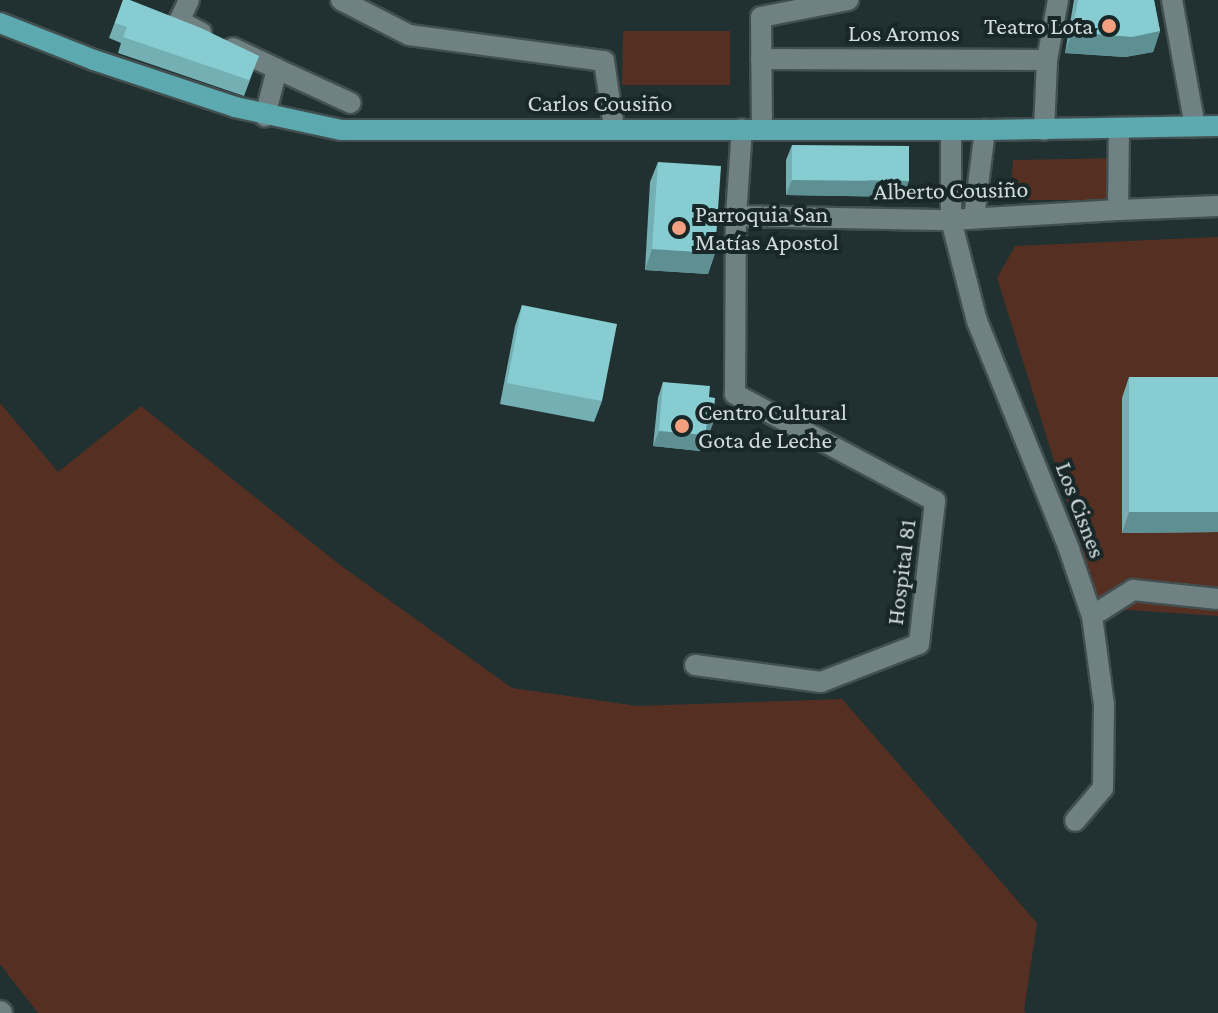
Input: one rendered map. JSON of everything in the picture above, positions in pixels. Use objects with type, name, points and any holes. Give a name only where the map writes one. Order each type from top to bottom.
[{"type":"main road","name":"Carlos Cousiño","points":[[0,23],[157,83],[265,116],[341,130],[383,133],[614,128],[1044,130],[1218,126]]},
{"type":"street","points":[[189,0],[179,21],[351,103]]},
{"type":"street","points":[[341,0],[409,35],[604,61],[614,128]]},
{"type":"street","points":[[736,216],[761,59],[761,17],[848,0]]},
{"type":"street","points":[[1044,130],[1047,60],[1058,0]]},
{"type":"street","points":[[1172,0],[1195,126]]},
{"type":"street","name":"Los Aromos","points":[[761,59],[1047,60]]},
{"type":"street","points":[[265,116],[277,69]]},
{"type":"street","points":[[1118,210],[1119,128]]},
{"type":"street","name":"Los Cisnes","points":[[951,130],[951,220],[977,321],[1069,549],[1092,616],[1104,705],[1103,788],[1075,821]]},
{"type":"street","points":[[974,218],[985,130]]},
{"type":"street","name":"Alberto Cousiño","points":[[736,216],[951,220],[1218,206]]},
{"type":"street","name":"Hospital 81","points":[[695,665],[821,682],[919,644],[935,501],[735,394],[736,216]]},
{"type":"street","points":[[1092,616],[1133,590],[1218,599]]},
{"type":"shaded area","points":[[623,31],[730,31],[730,85],[622,85]]},
{"type":"shaded area","points":[[1125,158],[1122,200],[1010,200],[1013,160]]},
{"type":"shaded area","points":[[1218,237],[1218,616],[1100,608],[997,278],[1015,246]]},
{"type":"shaded area","points":[[0,403],[58,472],[141,406],[340,565],[512,688],[637,706],[842,699],[1037,923],[1026,1013],[38,1013],[0,964]]},
{"type":"building","points":[[123,0],[201,28],[259,56],[249,80],[123,37],[127,27],[115,23]]},
{"type":"building","points":[[1078,0],[1154,0],[1160,31],[1132,37],[1072,32]]},
{"type":"building","points":[[792,145],[909,146],[909,181],[792,180]]},
{"type":"building","name":"Parroquia San Matías Apostol","points":[[658,162],[721,166],[715,253],[652,249]]},
{"type":"building","points":[[522,305],[617,324],[602,401],[507,383]]},
{"type":"building","points":[[1129,377],[1218,377],[1218,512],[1129,512]]},
{"type":"building","name":"Centro Cultural Gota de Leche","points":[[663,382],[710,386],[709,397],[715,398],[713,423],[707,423],[705,435],[659,431]]},
{"type":"place","name":"Teatro Lota","points":[[1109,26]]},
{"type":"place","name":"Parroquia San Matías Apostol","points":[[679,228]]},
{"type":"place","name":"Centro Cultural Gota de Leche","points":[[682,426]]}]
